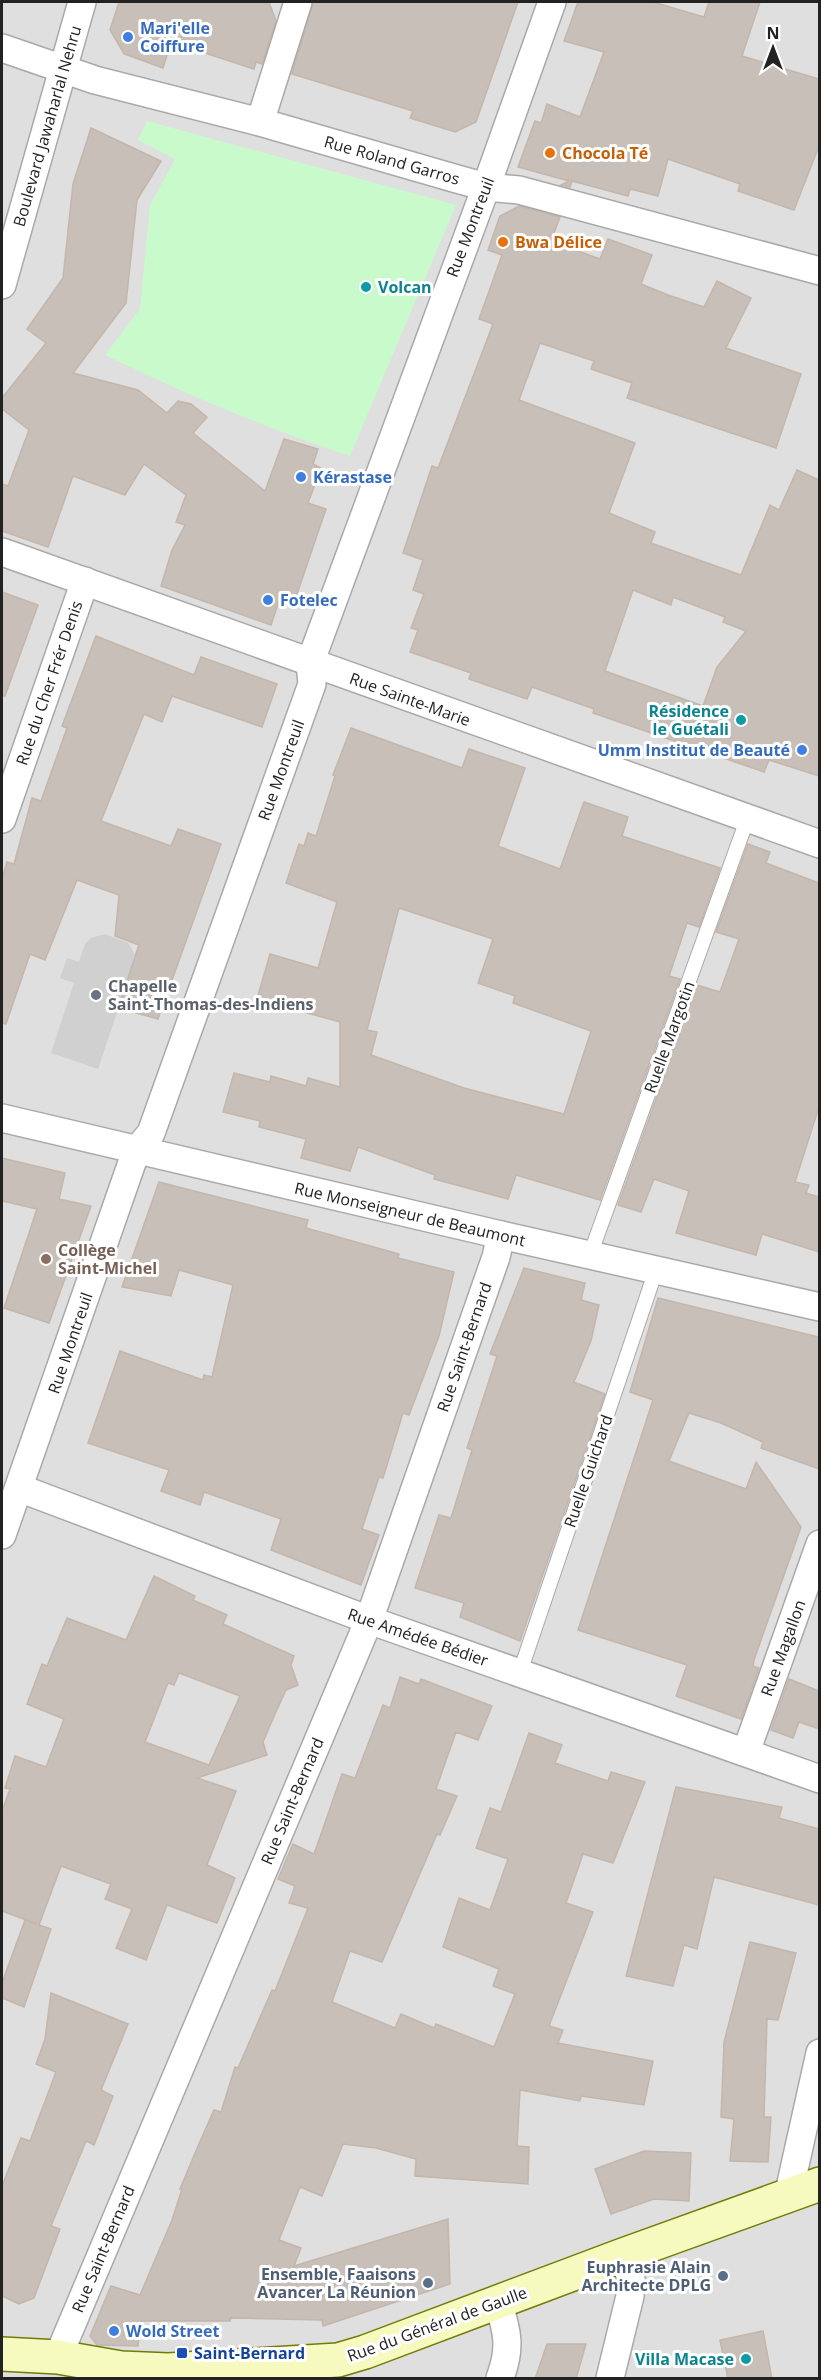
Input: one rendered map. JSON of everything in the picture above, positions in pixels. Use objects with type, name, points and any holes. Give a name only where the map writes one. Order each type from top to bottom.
[{"type":"main road","name":"Rue du Général de Gaulle","points":[[2,2354],[58,2357],[167,2374],[340,2364],[623,2255],[807,2189]]},
{"type":"street","name":"Boulevard Jawaharlal Nehru","points":[[2,285],[82,2]]},
{"type":"street","points":[[260,122],[298,2]]},
{"type":"street","name":"Rue Montreuil","points":[[2,1535],[136,1151],[151,1132],[312,684],[310,663],[552,2]]},
{"type":"street","name":"Rue Roland Garros","points":[[2,48],[96,80],[260,122],[486,186],[519,190],[819,272]]},
{"type":"street","name":"Rue Sainte-Marie","points":[[2,552],[819,844]]},
{"type":"street","name":"Rue du Cher Frér Denis","points":[[2,819],[85,581]]},
{"type":"street","name":"Rue Monseigneur de Beaumont","points":[[2,1118],[501,1236],[819,1307]]},
{"type":"street","name":"Rue Saint-Bernard","points":[[58,2357],[369,1620],[496,1257],[501,1236]]},
{"type":"street","name":"Rue Amédée Bédier","points":[[19,1488],[369,1620],[819,1779]]},
{"type":"street","name":"Rue Magallon","points":[[746,1752],[819,1544]]},
{"type":"street","points":[[807,2189],[791,2183],[819,2053]]},
{"type":"street","points":[[610,2379],[630,2296],[631,2278],[623,2255]]},
{"type":"street","points":[[498,2303],[508,2346],[506,2362],[500,2379]]},
{"type":"lane","name":"Ruelle Margotin","points":[[590,1255],[747,820]]},
{"type":"lane","name":"Ruelle Guichard","points":[[520,1672],[656,1270]]},
{"type":"shaded area","points":[[2,2],[819,2],[819,2378],[2,2378]]},
{"type":"shaded area","name":"Chapelle Saint-Thomas-des-Indiens","points":[[105,934],[128,943],[136,956],[98,1069],[51,1053],[74,983],[60,978],[67,958],[79,962],[85,944],[91,938]]},
{"type":"green space","points":[[147,121],[456,205],[350,456],[226,410],[105,355],[140,309],[150,205],[175,159],[138,140]]},
{"type":"building","points":[[119,2],[269,2],[276,21],[262,64],[256,62],[254,69],[171,42],[163,68],[124,54],[110,30]]},
{"type":"building","points":[[313,2],[518,2],[476,122],[455,132],[410,118],[413,111],[292,74]]},
{"type":"building","points":[[578,2],[653,2],[704,17],[709,2],[760,2],[742,56],[819,79],[819,146],[794,210],[738,191],[740,184],[668,159],[658,196],[630,189],[628,196],[572,181],[570,187],[561,185],[569,181],[518,167],[535,121],[541,123],[547,104],[580,117],[604,52],[564,41]]},
{"type":"building","points":[[91,128],[161,161],[137,200],[126,303],[73,373],[138,390],[167,413],[178,401],[191,404],[207,417],[193,433],[265,491],[284,439],[318,449],[313,464],[321,468],[308,503],[326,509],[297,594],[278,604],[271,625],[161,586],[172,550],[185,525],[176,522],[186,495],[144,464],[125,495],[73,476],[48,547],[2,531],[2,484],[8,486],[29,430],[2,409],[2,398],[46,343],[27,329],[63,278],[73,184]]},
{"type":"building","points":[[519,206],[560,217],[551,241],[600,259],[608,239],[652,255],[641,284],[704,307],[717,281],[751,298],[726,348],[801,374],[776,448],[627,398],[632,383],[591,369],[594,361],[540,343],[519,400],[635,443],[609,513],[655,532],[651,543],[741,575],[770,505],[779,510],[797,470],[819,480],[819,776],[769,760],[764,772],[593,713],[594,709],[532,687],[527,699],[469,679],[471,673],[410,652],[418,630],[411,628],[424,594],[413,590],[423,560],[403,553],[432,466],[438,468],[493,324],[479,319],[502,255],[488,250],[500,216]],"holes":[[[633,590],[671,605],[673,597],[725,617],[723,622],[746,631],[717,667],[703,706],[605,671]]]},
{"type":"building","points":[[2,592],[38,605],[5,696],[2,696]]},
{"type":"building","points":[[96,636],[194,675],[201,657],[277,684],[262,727],[172,696],[162,722],[144,714],[101,821],[171,846],[178,829],[221,844],[158,1019],[118,1008],[139,945],[115,936],[119,895],[77,880],[45,960],[30,954],[6,1024],[2,1023],[2,878],[7,862],[14,864],[32,798],[41,801],[67,728],[62,726]]},
{"type":"building","points":[[351,728],[462,768],[469,749],[525,768],[498,846],[560,869],[584,802],[628,817],[622,836],[720,868],[699,927],[687,923],[669,976],[680,979],[600,1200],[516,1175],[508,1199],[434,1179],[435,1175],[358,1147],[350,1171],[301,1158],[306,1139],[259,1127],[260,1121],[223,1112],[234,1073],[270,1082],[271,1076],[306,1086],[308,1078],[340,1087],[340,1022],[257,999],[270,954],[318,968],[337,902],[286,883],[299,844],[304,846],[308,833],[316,836],[335,776],[333,775]],"holes":[[[399,908],[493,939],[478,983],[515,996],[513,1003],[591,1031],[564,1114],[464,1088],[371,1055],[377,1032],[367,1030]]]},
{"type":"building","points":[[748,844],[770,852],[766,863],[819,883],[819,1107],[795,1182],[809,1185],[806,1193],[819,1197],[819,1252],[762,1234],[756,1255],[676,1233],[689,1191],[654,1179],[641,1212],[618,1205],[697,985],[720,992],[739,939],[716,932]]},
{"type":"building","name":"Collège Saint-Michel","points":[[2,1158],[65,1173],[59,1199],[91,1206],[49,1323],[4,1308],[37,1209],[2,1201]]},
{"type":"building","points":[[159,1182],[308,1220],[306,1228],[399,1254],[398,1258],[454,1272],[439,1336],[409,1415],[403,1413],[383,1478],[379,1477],[362,1529],[379,1535],[361,1585],[271,1550],[281,1519],[204,1492],[200,1505],[161,1491],[169,1470],[88,1443],[120,1351],[203,1380],[204,1375],[212,1377],[233,1285],[179,1270],[171,1296],[122,1287]]},
{"type":"building","points":[[524,1268],[585,1283],[581,1300],[599,1305],[591,1341],[574,1382],[605,1394],[520,1641],[460,1617],[464,1603],[415,1588],[439,1515],[451,1518],[472,1450],[467,1448],[497,1356],[490,1354]]},
{"type":"building","points":[[658,1298],[819,1337],[819,1469],[761,1448],[763,1442],[721,1423],[689,1413],[669,1461],[746,1489],[756,1462],[801,1527],[754,1660],[753,1666],[759,1668],[741,1719],[676,1696],[687,1665],[578,1630],[653,1400],[630,1392]]},
{"type":"building","points":[[154,1576],[195,1596],[193,1600],[227,1615],[223,1624],[294,1656],[291,1665],[298,1685],[286,1690],[275,1714],[263,1742],[267,1755],[197,1778],[236,1791],[207,1865],[235,1878],[217,1923],[167,1905],[146,1960],[116,1948],[132,1909],[105,1899],[111,1884],[61,1866],[39,1925],[51,1929],[24,2007],[2,1998],[2,1983],[25,1920],[37,1924],[2,1911],[2,1811],[10,1789],[5,1788],[15,1756],[46,1767],[64,1719],[27,1704],[42,1664],[47,1666],[67,1618],[126,1640]],"holes":[[[179,1673],[240,1696],[209,1765],[145,1742],[168,1683],[174,1685]]]},
{"type":"building","points":[[400,1677],[419,1684],[421,1679],[492,1706],[478,1740],[456,1732],[436,1789],[457,1796],[440,1835],[437,1834],[382,1962],[350,1951],[332,2002],[395,2028],[401,2014],[434,2028],[436,2024],[494,2047],[515,1994],[493,1986],[499,1969],[443,1947],[459,1898],[490,1910],[508,1859],[476,1848],[490,1808],[501,1812],[529,1733],[562,1745],[555,1763],[608,1781],[611,1772],[645,1782],[613,1863],[583,1854],[566,1903],[593,1912],[549,2026],[563,2030],[558,2043],[653,2061],[644,2105],[581,2096],[580,2101],[520,2090],[517,2146],[529,2147],[528,2184],[415,2176],[416,2159],[376,2148],[343,2144],[322,2196],[300,2187],[279,2240],[301,2248],[294,2266],[448,2219],[450,2284],[323,2326],[322,2320],[231,2318],[230,2321],[141,2321],[138,2346],[97,2345],[90,2336],[111,2286],[140,2295],[172,2220],[182,2189],[180,2189],[198,2146],[214,2110],[221,2112],[235,2067],[238,2068],[272,1990],[275,1991],[308,1908],[289,1903],[295,1886],[278,1879],[293,1844],[314,1854],[342,1774],[355,1778],[383,1705],[390,1708]]},
{"type":"building","points":[[789,1679],[819,1691],[819,1729],[799,1722],[793,1738],[771,1730]]},
{"type":"building","points":[[676,1787],[782,1807],[779,1818],[819,1829],[819,1905],[714,1877],[697,1949],[684,1945],[673,1986],[626,1976]]},
{"type":"building","points":[[750,1942],[796,1953],[778,2020],[767,2019],[764,2117],[771,2117],[768,2162],[730,2161],[734,2119],[721,2117],[724,2042]]},
{"type":"building","points":[[51,1993],[128,2024],[101,2090],[113,2096],[94,2145],[86,2141],[51,2226],[60,2229],[34,2298],[19,2304],[2,2296],[2,2186],[21,2138],[30,2141],[56,2072],[36,2064],[45,2039]]},
{"type":"building","points":[[644,2151],[691,2153],[689,2201],[654,2199],[611,2214],[595,2169]]},
{"type":"building","name":"Villa Macase","points":[[763,2331],[772,2379],[728,2379],[720,2340]]},
{"type":"building","points":[[547,2344],[586,2344],[576,2379],[535,2379]]},
{"type":"place","name":"Mari'elle Coiffure","points":[[128,37]]},
{"type":"place","name":"Chocola Té","points":[[550,153]]},
{"type":"place","name":"Bwa Délice","points":[[503,242]]},
{"type":"place","name":"Volcan","points":[[366,287]]},
{"type":"place","name":"Kérastase","points":[[301,477]]},
{"type":"place","name":"Fotelec","points":[[268,600]]},
{"type":"place","name":"Résidence le Guétali","points":[[741,720]]},
{"type":"place","name":"Umm Institut de Beauté","points":[[802,750]]},
{"type":"place","name":"Chapelle Saint-Thomas-des-Indiens","points":[[96,995]]},
{"type":"place","name":"Collège Saint-Michel","points":[[46,1259]]},
{"type":"place","name":"Euphrasie Alain Architecte DPLG","points":[[723,2276]]},
{"type":"place","name":"Ensemble, Faaisons Avancer La Réunion","points":[[428,2283]]},
{"type":"place","name":"Wold Street","points":[[114,2331]]},
{"type":"place","name":"Saint-Bernard","points":[[182,2353]]},
{"type":"place","name":"Villa Macase","points":[[746,2359]]}]
